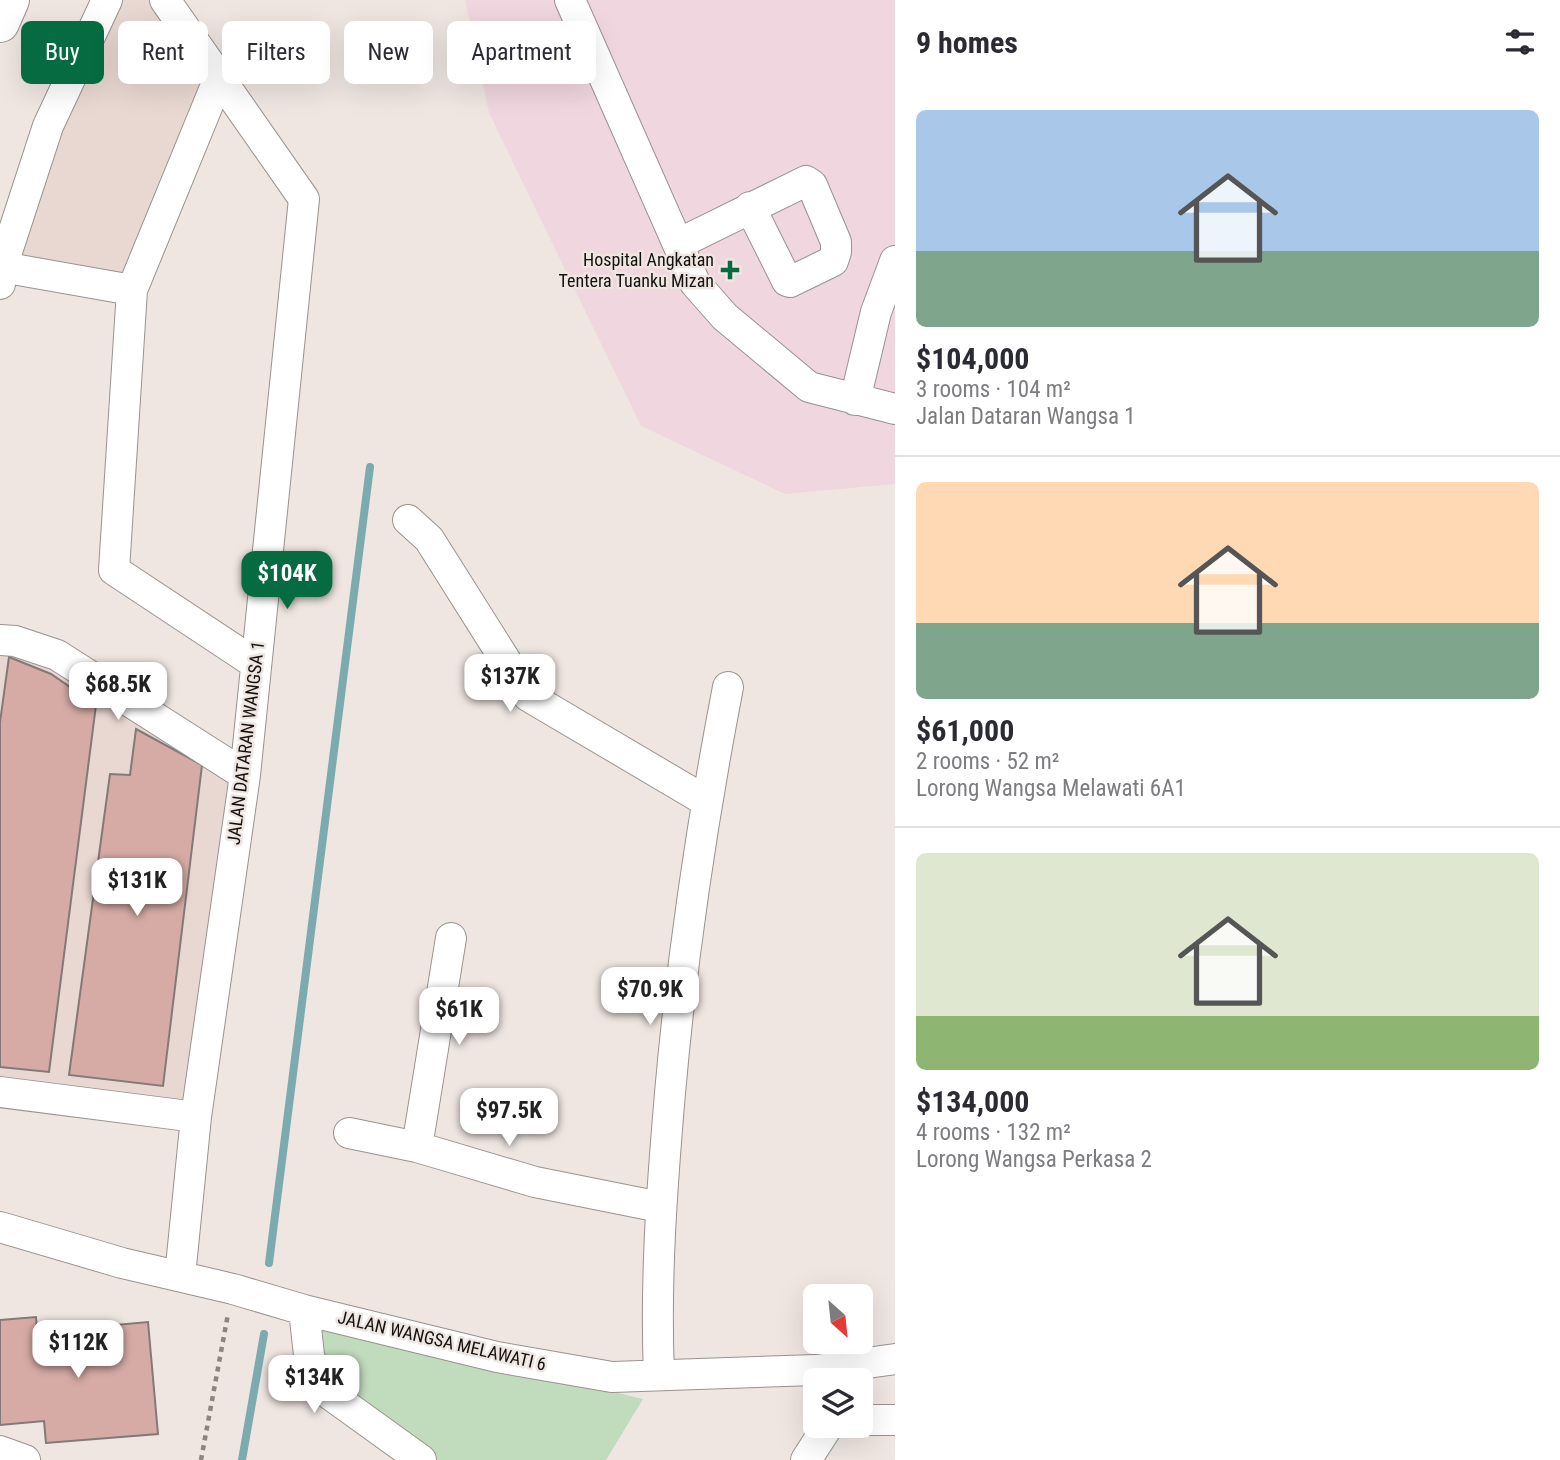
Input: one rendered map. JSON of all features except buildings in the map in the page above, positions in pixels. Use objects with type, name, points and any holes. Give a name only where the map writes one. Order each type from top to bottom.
[{"type":"main road","points":[[0,23],[10,0]]},
{"type":"street","points":[[107,0],[48,126],[1,275],[132,290]]},
{"type":"street","name":"JALAN DATARAN WANGSA 1","points":[[165,0],[304,199],[245,775],[196,1117],[180,1276]]},
{"type":"street","points":[[570,0],[695,283],[725,317],[809,387],[895,409]]},
{"type":"street","points":[[219,78],[132,290],[114,570],[256,664]]},
{"type":"street","points":[[678,243],[750,207]]},
{"type":"street","points":[[855,400],[876,312],[895,261]]},
{"type":"street","points":[[408,520],[429,540],[527,696],[706,801]]},
{"type":"street","points":[[0,640],[15,641],[57,655],[245,775]]},
{"type":"street","points":[[659,1375],[660,1207],[680,984],[706,801],[728,687]]},
{"type":"street","points":[[417,1147],[451,938]]},
{"type":"street","points":[[0,1092],[196,1117]]},
{"type":"street","points":[[349,1133],[417,1147],[535,1182],[660,1207]]},
{"type":"street","name":"JALAN WANGSA MELAWATI 6","points":[[0,1227],[122,1263],[497,1357],[611,1377],[803,1370]]},
{"type":"street","points":[[304,1310],[309,1355],[317,1385],[421,1460]]},
{"type":"street","name":"JALAN WANGSA MELAWATI 6","points":[[865,1368],[895,1359]]},
{"type":"street","points":[[873,1420],[895,1420]]},
{"type":"street","points":[[806,1460],[820,1438]]},
{"type":"street","points":[[0,1451],[25,1460]]},
{"type":"path","points":[[201,1460],[233,1289]]},
{"type":"shaded area","points":[[116,0],[153,0],[168,21],[118,21],[118,84],[208,84],[208,77],[211,81],[128,282],[16,262],[56,130],[77,84],[104,84],[104,26]]},
{"type":"shaded area","name":"Hospital Angkatan Tentera Tuanku Mizan","points":[[465,0],[895,0],[895,484],[785,494],[641,426],[489,113],[483,84],[596,84],[596,21],[469,21]]},
{"type":"shaded area","points":[[0,650],[51,662],[232,780],[189,1108],[0,1085]]},
{"type":"green space","points":[[314,1320],[643,1399],[606,1460],[438,1460],[321,1376]]},
{"type":"waterway","points":[[269,1263],[370,467]]},
{"type":"waterway","points":[[242,1460],[264,1334]]},
{"type":"place","name":"Hospital Angkatan Tentera Tuanku Mizan","points":[[730,270]]}]
